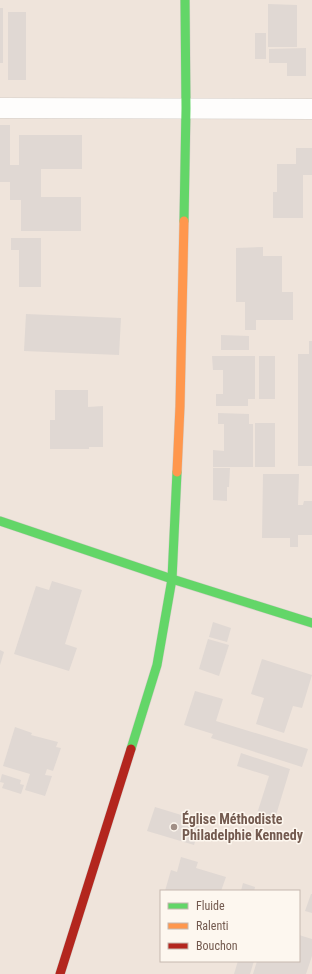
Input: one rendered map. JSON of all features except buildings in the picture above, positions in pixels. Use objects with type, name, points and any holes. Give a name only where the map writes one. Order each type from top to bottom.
[{"type":"street","points":[[60,974],[157,665],[172,579],[180,406],[186,108],[185,0]]},
{"type":"street","points":[[0,108],[312,109]]},
{"type":"street","points":[[0,521],[172,579],[312,623]]},
{"type":"shaded area","points":[[0,0],[312,0],[312,974],[0,974]]},
{"type":"traffic: fast","points":[[184,221],[186,108],[185,0]]},
{"type":"traffic: fast","points":[[131,749],[157,665],[172,579],[177,472]]},
{"type":"traffic: fast","points":[[0,521],[172,579],[312,623]]},
{"type":"traffic: slow","points":[[177,472],[184,221]]},
{"type":"traffic: jam","points":[[60,974],[131,749]]},
{"type":"place","name":"Église Méthodiste Philadelphie Kennedy","points":[[174,827]]}]
